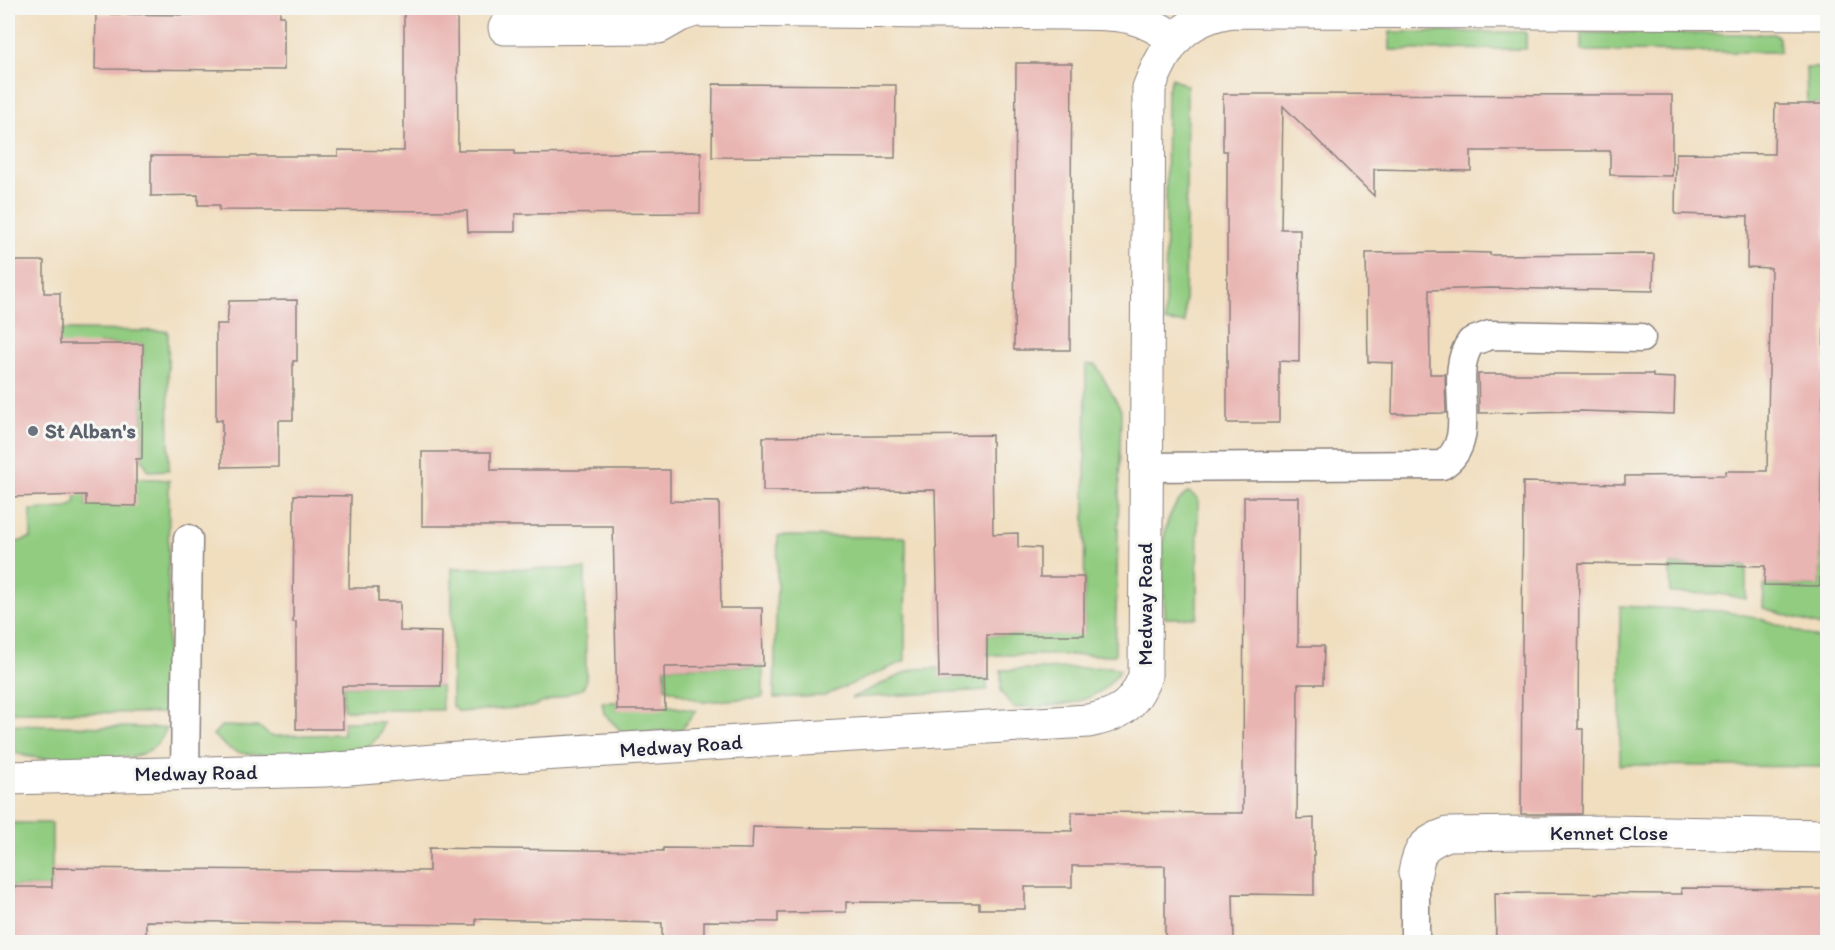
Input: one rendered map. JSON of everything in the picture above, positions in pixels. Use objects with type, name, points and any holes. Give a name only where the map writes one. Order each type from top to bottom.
[{"type":"street","points":[[505,28],[659,27],[680,15],[695,10],[1066,13],[1124,14],[1149,21],[1175,39]]},
{"type":"street","name":"Medway Road","points":[[8,777],[326,770],[458,759],[1088,721],[1109,717],[1125,708],[1138,694],[1145,676],[1149,88],[1161,56],[1175,39],[1190,25],[1212,14],[1233,11],[1540,10],[1827,14]]},
{"type":"street","name":"Kennet Close","points":[[1415,873],[1418,854],[1429,841],[1448,834],[1610,832],[1827,836]]},
{"type":"lane","points":[[1146,467],[1442,465],[1451,459],[1461,440],[1461,361],[1471,342],[1490,335],[1641,338]]},
{"type":"lane","points":[[185,774],[188,539]]},
{"type":"lane","points":[[1415,873],[1415,942]]},
{"type":"green space","points":[[1390,32],[1526,32],[1526,49],[1390,50]]},
{"type":"green space","points":[[1581,33],[1774,34],[1779,38],[1780,52],[1581,51]]},
{"type":"green space","points":[[1806,68],[1827,68],[1827,104],[1807,104]]},
{"type":"green space","points":[[1172,78],[1187,86],[1185,323],[1165,322],[1167,92]]},
{"type":"green space","points":[[63,330],[168,331],[169,470],[149,471],[142,459],[143,344],[98,344],[97,388],[71,352],[30,333],[59,333]]},
{"type":"green space","points":[[1086,364],[1096,365],[1121,410],[1115,655],[987,655],[987,635],[1084,634]]},
{"type":"green space","points":[[1823,432],[1827,432],[1827,628],[1763,608],[1764,585],[1820,586]]},
{"type":"green space","points":[[78,475],[86,475],[86,505],[136,478],[169,480],[167,713],[8,712],[8,545],[31,538],[31,510],[66,508],[75,503]]},
{"type":"green space","points":[[1189,492],[1198,499],[1197,618],[1165,618],[1162,568],[1165,532],[1177,503]]},
{"type":"green space","points":[[778,536],[906,537],[905,661],[824,696],[774,698]]},
{"type":"green space","points":[[1670,565],[1746,566],[1746,599],[1719,594],[1670,593]]},
{"type":"green space","points":[[452,568],[585,569],[586,682],[582,689],[531,707],[459,712],[452,706]]},
{"type":"green space","points":[[1620,606],[1721,611],[1755,617],[1827,641],[1827,767],[1620,765]]},
{"type":"green space","points":[[763,666],[763,697],[703,702],[665,688],[665,667]]},
{"type":"green space","points":[[1111,667],[1120,670],[1110,683],[1099,692],[1073,702],[1014,708],[1001,692],[1001,670]]},
{"type":"green space","points":[[939,668],[940,678],[987,678],[987,690],[851,698],[914,669]]},
{"type":"green space","points":[[343,686],[441,686],[442,710],[343,710]]},
{"type":"green space","points":[[602,702],[617,702],[617,710],[665,705],[696,711],[681,730],[623,733],[604,714]]},
{"type":"green space","points":[[343,722],[384,722],[377,737],[370,745],[327,753],[266,755],[240,753],[229,748],[213,735],[221,726],[259,727],[271,736],[343,734]]},
{"type":"green space","points":[[8,725],[167,728],[161,740],[153,748],[131,757],[50,759],[20,754],[8,749]]},
{"type":"green space","points":[[8,823],[52,823],[52,887],[8,887]]},
{"type":"building","points":[[194,8],[280,8],[280,16],[284,16],[284,70],[95,69],[96,14],[194,15]]},
{"type":"building","points":[[404,8],[457,8],[458,150],[515,150],[515,154],[701,152],[700,213],[515,214],[515,232],[468,232],[467,211],[219,210],[219,205],[198,205],[198,195],[151,196],[151,156],[338,156],[338,150],[404,151]]},
{"type":"building","points":[[1016,63],[1072,63],[1070,350],[1014,350]]},
{"type":"building","points":[[713,84],[896,85],[895,158],[712,157]]},
{"type":"building","points":[[1223,94],[1672,95],[1672,176],[1610,175],[1610,151],[1471,151],[1471,171],[1374,169],[1374,196],[1283,106],[1281,229],[1300,229],[1299,362],[1279,361],[1279,423],[1227,423],[1227,151],[1223,151]]},
{"type":"building","points":[[1775,104],[1827,104],[1820,586],[1764,585],[1765,566],[1579,563],[1578,729],[1583,729],[1582,814],[1521,814],[1523,482],[1625,484],[1625,476],[1726,475],[1726,471],[1767,471],[1771,268],[1747,267],[1748,216],[1675,214],[1676,153],[1774,154]]},
{"type":"building","points":[[1366,253],[1490,253],[1490,255],[1654,254],[1653,291],[1489,288],[1429,290],[1430,374],[1445,374],[1446,413],[1392,414],[1393,363],[1368,362]]},
{"type":"building","points":[[8,261],[44,261],[44,293],[60,293],[60,344],[143,344],[142,459],[136,459],[136,506],[86,505],[86,495],[8,497]]},
{"type":"building","points":[[297,300],[297,361],[293,361],[293,420],[278,420],[278,466],[222,467],[222,420],[216,421],[216,324],[227,324],[229,301]]},
{"type":"building","points":[[1478,374],[1653,374],[1653,377],[1675,378],[1674,414],[1581,411],[1479,413]]},
{"type":"building","points":[[992,435],[993,534],[1018,533],[1018,547],[1040,548],[1040,577],[1084,577],[1084,635],[987,635],[987,678],[939,678],[935,490],[763,491],[763,437]]},
{"type":"building","points":[[422,452],[491,452],[491,470],[670,470],[670,501],[719,502],[721,608],[762,608],[763,666],[664,667],[665,710],[617,710],[613,526],[422,526]]},
{"type":"building","points":[[294,495],[351,496],[349,588],[378,588],[378,602],[400,602],[400,631],[442,632],[441,686],[342,686],[343,729],[296,729],[296,622],[293,622]]},
{"type":"building","points":[[1244,497],[1299,497],[1298,646],[1324,646],[1323,684],[1298,684],[1297,819],[1314,818],[1314,895],[1233,894],[1234,942],[1165,942],[1165,866],[1072,866],[1072,887],[1025,887],[1025,909],[979,909],[979,903],[846,902],[846,912],[778,913],[778,922],[704,921],[704,942],[662,942],[662,923],[476,919],[476,925],[146,921],[146,941],[8,940],[8,887],[52,887],[52,868],[429,871],[429,848],[663,851],[663,848],[752,849],[753,827],[1072,831],[1072,812],[1243,813]]},
{"type":"building","points":[[1681,888],[1825,889],[1825,942],[1496,942],[1495,893],[1682,894]]},
{"type":"place","name":"St Alban's","points":[[33,431]]}]
